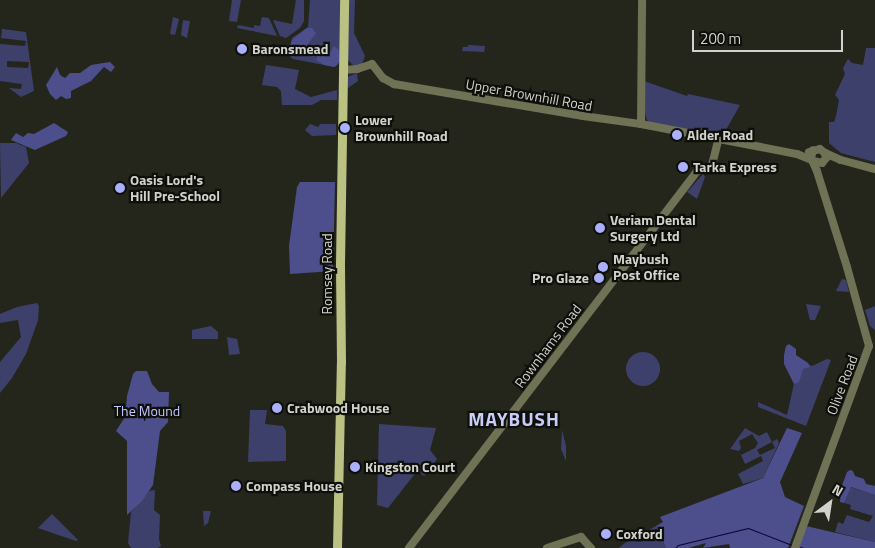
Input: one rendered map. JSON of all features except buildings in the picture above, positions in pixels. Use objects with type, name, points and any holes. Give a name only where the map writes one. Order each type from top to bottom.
[{"type":"main road","name":"Romsey Road","points":[[337,548],[344,0]]},
{"type":"street","points":[[641,124],[642,0]]},
{"type":"street","name":"Upper Brownhill Road","points":[[344,70],[357,69],[372,64],[383,78],[394,84],[624,123],[641,124],[796,154]]},
{"type":"street","name":"Rownhams Road","points":[[409,548],[697,171],[702,168],[711,169],[718,140]]},
{"type":"street","points":[[796,154],[820,148],[824,159]]},
{"type":"street","points":[[812,160],[811,155],[814,150]]},
{"type":"street","points":[[796,154],[812,160],[841,160],[875,169]]},
{"type":"street","points":[[817,171],[824,159]]},
{"type":"street","name":"Olive Road","points":[[795,548],[869,346],[817,171],[812,160]]},
{"type":"street","points":[[547,548],[581,537],[591,548]]},
{"type":"shaded area","points":[[232,0],[241,0],[237,22],[229,21]]},
{"type":"shaded area","points":[[296,0],[304,0],[304,21],[300,28],[286,38],[280,36],[273,20],[292,24]]},
{"type":"shaded area","points":[[310,0],[340,0],[340,62],[335,67],[293,59],[288,55],[292,38],[308,27]]},
{"type":"shaded area","points":[[347,0],[355,0],[354,33],[365,56],[362,64],[354,66],[347,59]]},
{"type":"shaded area","points":[[173,17],[179,19],[175,35],[170,34]]},
{"type":"shaded area","points":[[262,17],[269,18],[277,36],[237,28],[238,25],[254,28],[254,25],[260,26]]},
{"type":"shaded area","points":[[183,20],[190,21],[187,38],[181,35]]},
{"type":"shaded area","points":[[2,29],[26,32],[34,91],[21,97],[9,88],[21,89],[22,84],[0,81],[0,44],[25,46],[26,41],[1,38]],"holes":[[[7,61],[29,62],[28,68],[7,67]]]},
{"type":"shaded area","points":[[468,45],[485,46],[484,52],[462,51],[463,47],[468,47]]},
{"type":"shaded area","points":[[866,48],[875,48],[875,162],[841,153],[829,143],[829,122],[834,122],[836,116],[839,100],[835,95],[845,74],[843,68],[848,59],[852,63],[863,65]]},
{"type":"shaded area","points":[[266,65],[299,70],[295,89],[311,97],[337,90],[337,100],[321,100],[312,105],[282,105],[281,91],[277,87],[262,85]]},
{"type":"shaded area","points":[[357,73],[358,81],[348,88],[347,77]]},
{"type":"shaded area","points":[[644,81],[687,96],[688,94],[740,105],[722,137],[652,124],[647,120],[645,113]]},
{"type":"shaded area","points":[[310,124],[318,127],[320,124],[336,124],[336,135],[312,136],[305,130]]},
{"type":"shaded area","points":[[0,143],[16,143],[26,147],[29,163],[1,198]]},
{"type":"shaded area","points":[[703,174],[705,177],[697,199],[687,192]]},
{"type":"shaded area","points":[[842,279],[846,280],[849,292],[836,291]]},
{"type":"shaded area","points":[[37,303],[39,306],[38,320],[26,354],[12,378],[0,393],[0,362],[21,337],[18,320],[0,323],[0,314],[17,307]]},
{"type":"shaded area","points":[[806,304],[821,306],[815,320],[810,320]]},
{"type":"shaded area","points":[[875,306],[875,330],[870,326],[865,310]]},
{"type":"shaded area","points":[[211,326],[218,332],[218,339],[192,339],[192,330]]},
{"type":"shaded area","points":[[227,337],[237,339],[240,354],[229,355]]},
{"type":"shaded area","points":[[643,352],[650,353],[655,357],[659,362],[659,376],[655,381],[650,385],[643,386],[636,385],[631,381],[627,376],[626,369],[627,362],[631,357],[636,353]]},
{"type":"shaded area","points":[[827,359],[831,360],[806,426],[758,407],[758,402],[787,415],[799,361],[812,366]]},
{"type":"shaded area","points":[[250,410],[267,410],[265,424],[283,426],[286,431],[286,461],[248,462]]},
{"type":"shaded area","points":[[379,424],[436,428],[430,450],[437,459],[424,476],[417,471],[388,508],[377,505]]},
{"type":"shaded area","points":[[745,428],[759,436],[767,432],[772,442],[777,439],[779,443],[763,478],[743,484],[738,474],[763,461],[761,456],[745,464],[741,455],[755,448],[758,443],[752,434],[739,441],[741,448],[739,451],[730,449]],"holes":[[[772,442],[775,448],[760,455],[757,450]]]},
{"type":"shaded area","points":[[562,430],[566,446],[566,461],[561,449]]},
{"type":"shaded area","points":[[850,487],[875,495],[875,542],[835,532],[838,522],[843,524],[847,515],[869,522],[873,516],[850,509],[851,505],[844,503]]},
{"type":"shaded area","points":[[155,490],[154,510],[160,515],[159,539],[161,546],[158,548],[131,548],[128,543],[131,512],[149,491]]},
{"type":"shaded area","points":[[203,511],[211,511],[208,523],[204,526]]},
{"type":"shaded area","points":[[52,514],[78,540],[76,541],[38,528]]},
{"type":"shaded area","points":[[656,526],[666,548],[619,548],[625,543]]},
{"type":"green space","points":[[307,28],[312,28],[316,33],[307,45],[307,53],[300,56],[296,53],[291,54],[289,50],[292,40]]},
{"type":"green space","points":[[334,46],[339,50],[339,62],[337,65],[334,67],[324,65],[316,60],[319,54],[329,55]]},
{"type":"green space","points":[[110,62],[115,67],[111,72],[104,67],[91,81],[71,91],[71,98],[66,99],[61,96],[56,100],[50,94],[46,85],[57,67],[60,75],[65,78],[70,73],[80,73],[91,65]]},
{"type":"green space","points":[[54,123],[68,132],[66,136],[35,150],[11,140],[16,133],[23,137],[28,133],[34,134]]},
{"type":"green space","points":[[300,182],[335,182],[333,271],[290,274],[289,246],[297,187]]},
{"type":"green space","points":[[789,344],[796,349],[796,355],[808,363],[810,367],[803,369],[799,382],[794,384],[784,364],[786,346]]},
{"type":"green space","name":"The Mound","points":[[136,371],[147,371],[152,384],[159,392],[169,392],[168,422],[160,431],[153,485],[142,501],[127,515],[127,441],[116,431],[125,417],[127,396],[133,374]]},
{"type":"green space","points":[[787,428],[802,433],[780,482],[785,497],[804,506],[788,548],[730,548],[729,544],[703,548],[706,543],[688,548],[666,548],[656,526],[663,522],[660,517],[763,478]]},
{"type":"green space","points":[[853,471],[855,476],[864,479],[866,484],[875,486],[875,495],[851,487],[844,503],[840,502],[841,488],[847,472]]},
{"type":"green space","points":[[806,526],[875,542],[875,548],[798,548]]},
{"type":"waterway","points":[[675,548],[678,545],[748,528],[792,545]]},
{"type":"waterway","points":[[800,547],[804,548]]},
{"type":"place","name":"Baronsmead","points":[[242,49]]},
{"type":"place","name":"Lower Brownhill Road","points":[[345,128]]},
{"type":"place","name":"Alder Road","points":[[677,135]]},
{"type":"place","name":"Tarka Express","points":[[683,167]]},
{"type":"place","name":"Oasis Lord's Hill Pre-School","points":[[120,188]]},
{"type":"place","name":"Veriam Dental Surgery Ltd","points":[[600,228]]},
{"type":"place","name":"Maybush Post Office","points":[[603,267]]},
{"type":"place","name":"Pro Glaze","points":[[599,278]]},
{"type":"place","name":"Crabwood House","points":[[277,408]]},
{"type":"place","name":"Kingston Court","points":[[355,467]]},
{"type":"place","name":"Compass House","points":[[236,486]]},
{"type":"place","name":"Coxford","points":[[606,534]]},
{"type":"district","name":"MAYBUSH","points":[[514,419]]}]
